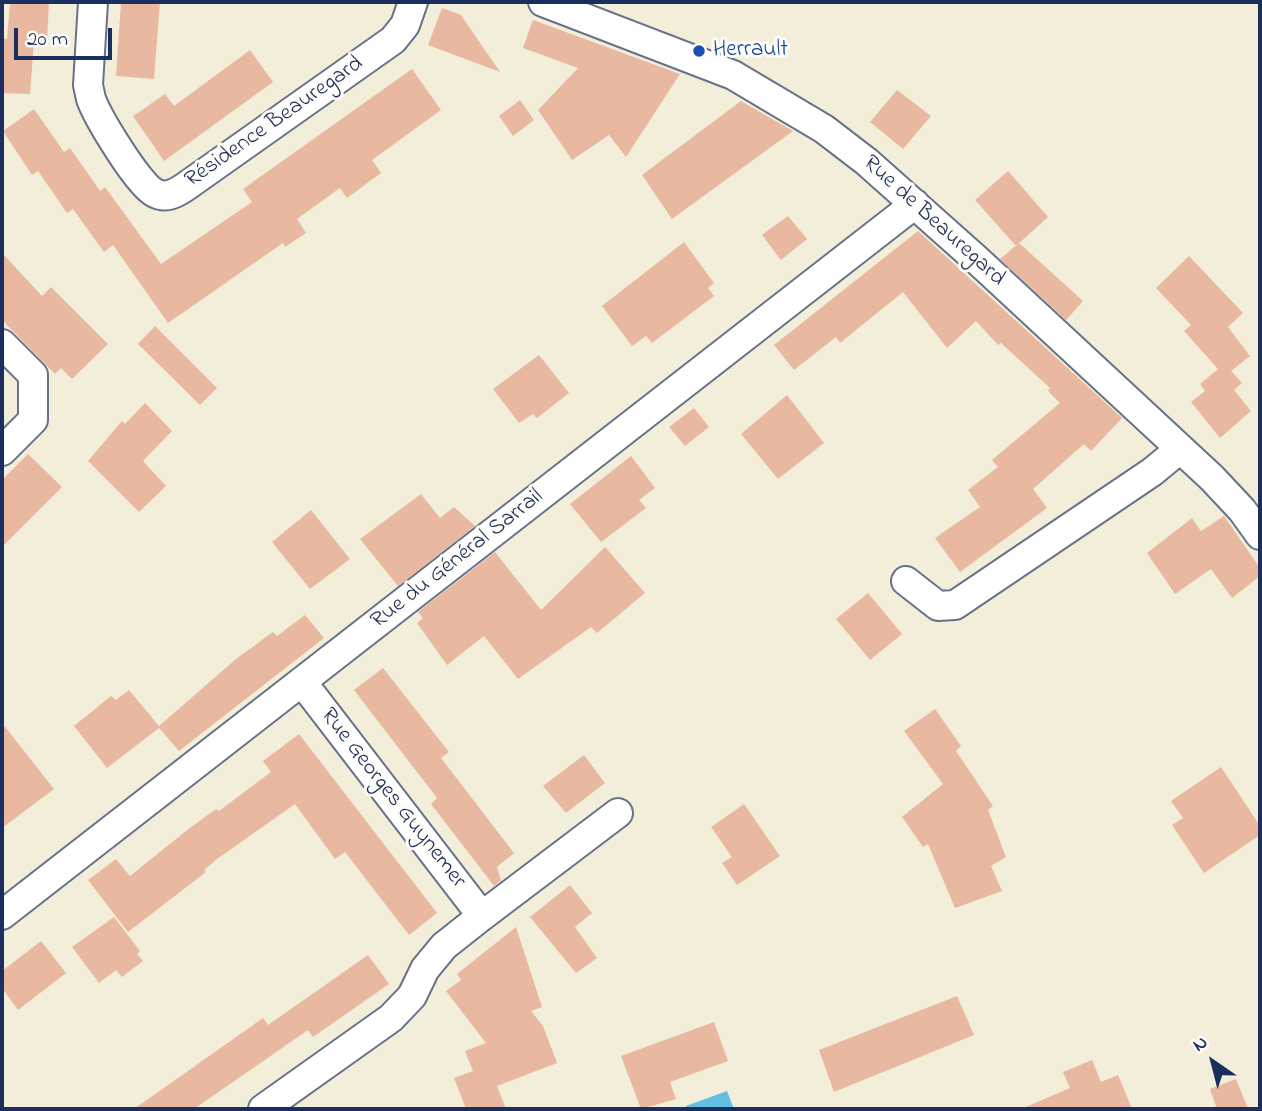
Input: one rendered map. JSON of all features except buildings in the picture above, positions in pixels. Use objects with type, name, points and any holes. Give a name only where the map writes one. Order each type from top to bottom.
[{"type":"street","name":"Résidence Beauregard","points":[[93,2],[88,85],[91,99],[141,181],[154,193],[163,196],[185,187],[393,40],[405,25],[413,2]]},
{"type":"street","name":"Rue de Beauregard","points":[[543,2],[733,75],[824,129],[915,204],[1229,494],[1260,535]]},
{"type":"street","name":"Rue du Général Sarrail","points":[[2,915],[915,204]]},
{"type":"street","points":[[2,344],[33,375],[33,420],[2,451]]},
{"type":"street","points":[[906,582],[938,606],[955,605],[1152,472],[1180,449]]},
{"type":"street","name":"Rue Georges Guynemer","points":[[302,682],[482,916]]},
{"type":"street","points":[[263,1109],[391,1018],[412,996],[425,969],[444,946],[618,813]]},
{"type":"water","points":[[727,1091],[734,1109],[687,1109],[686,1106]]},
{"type":"place","name":"Herrault","points":[[699,51]]}]
